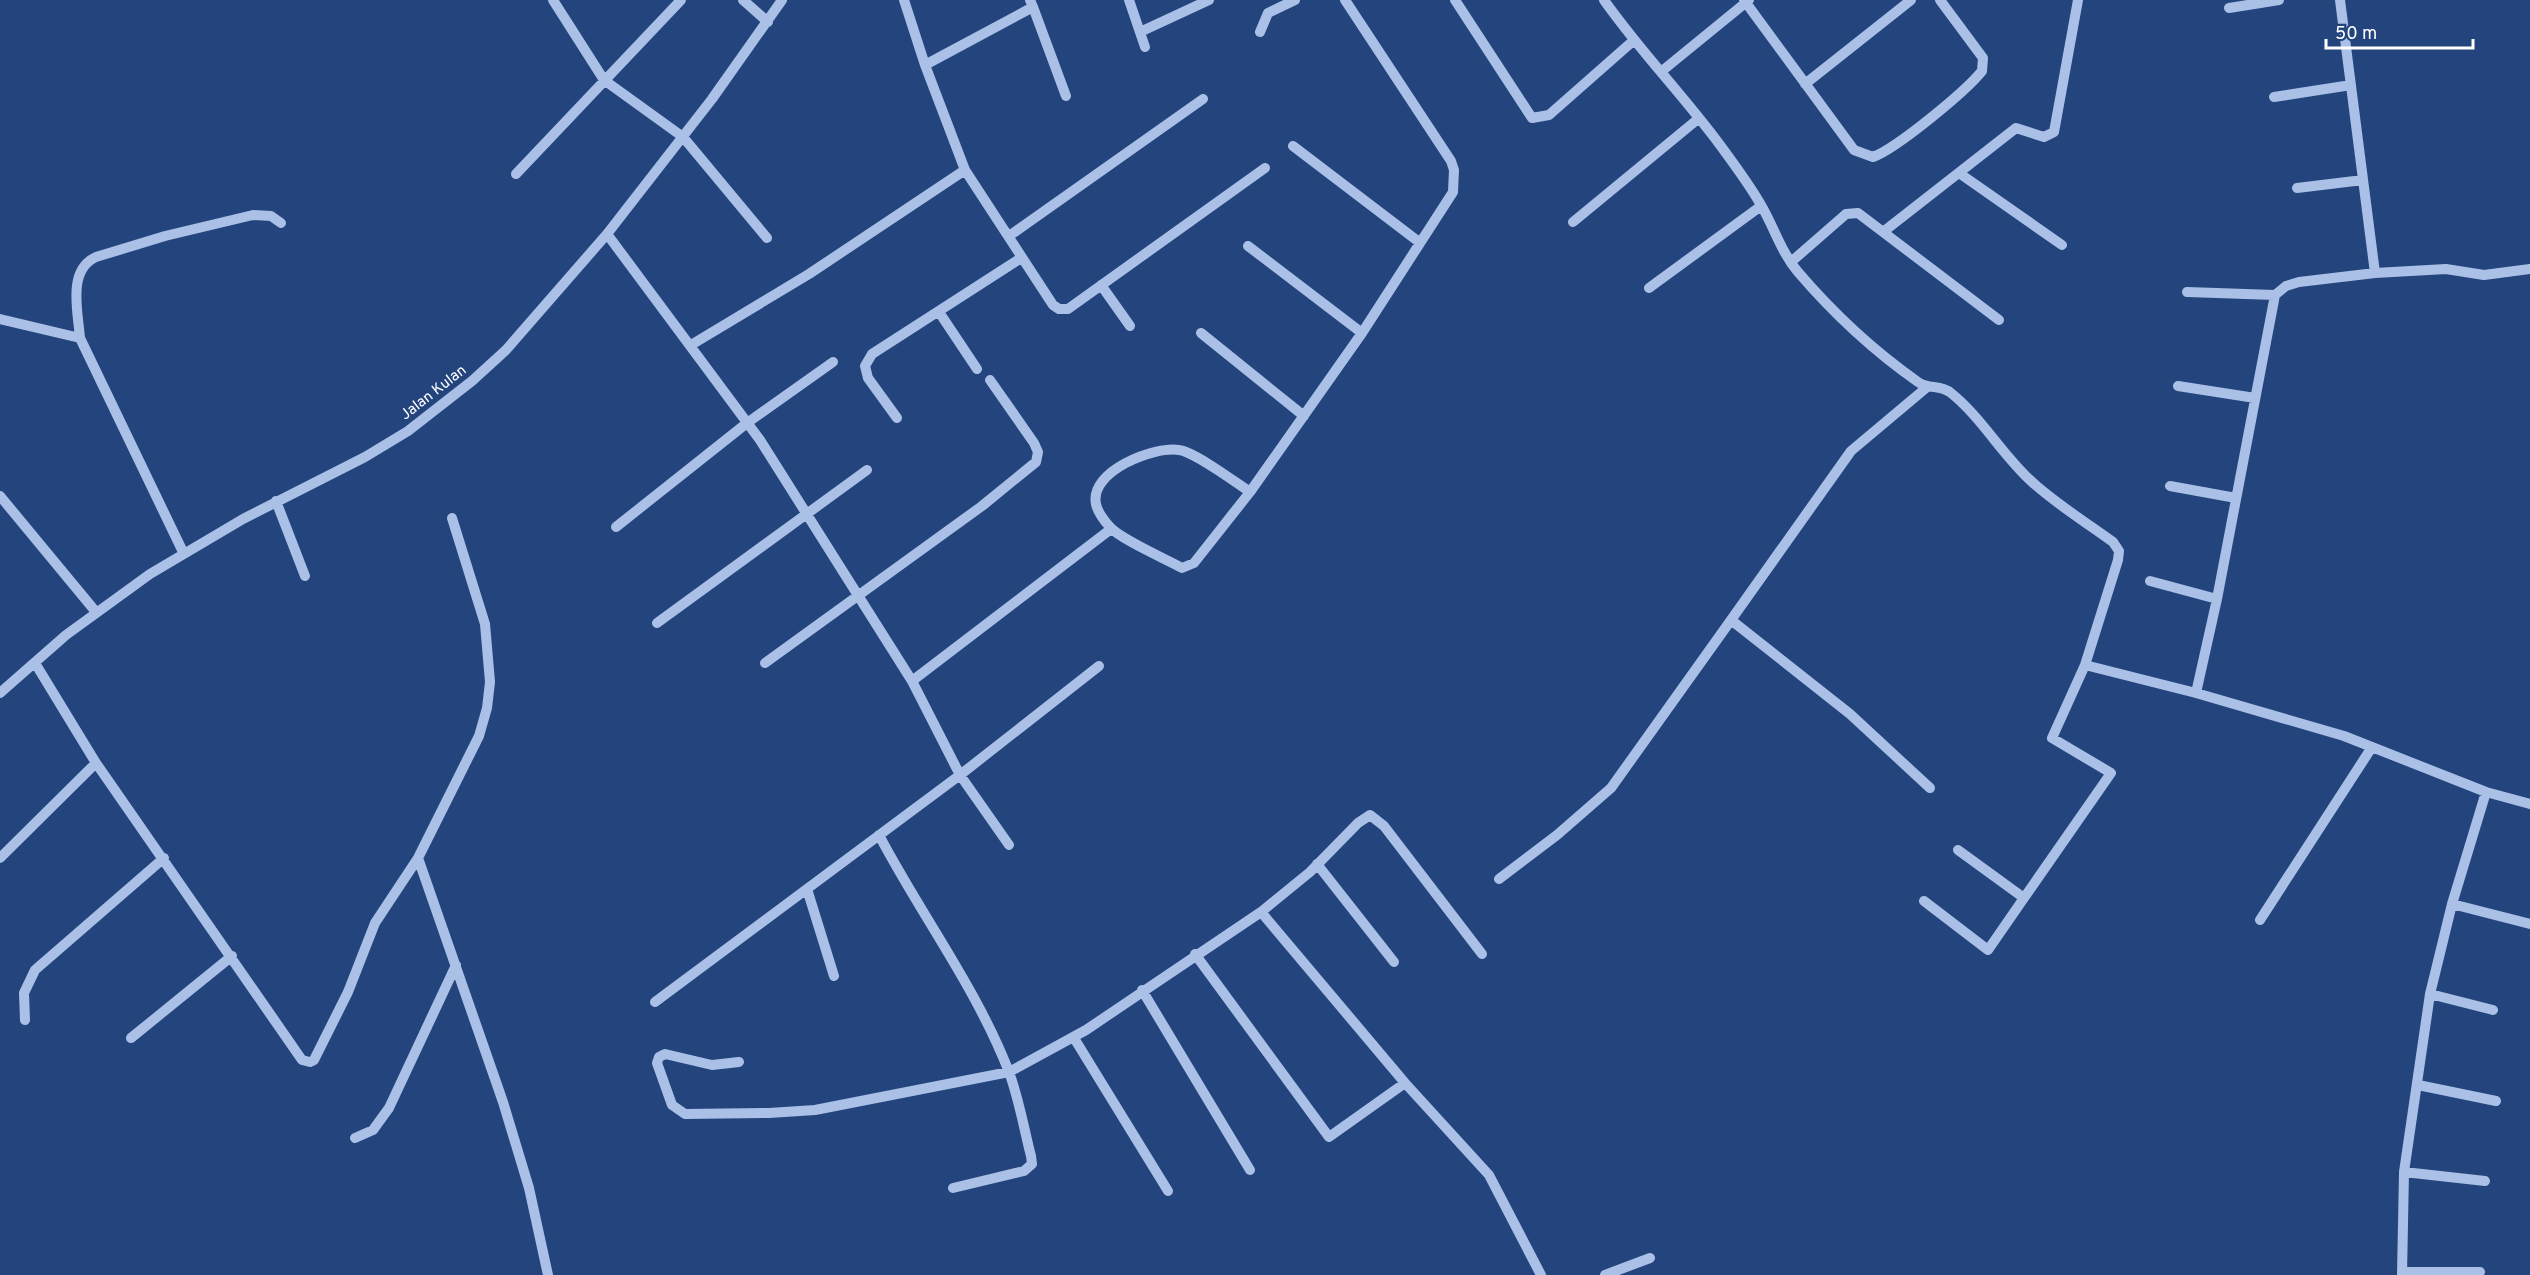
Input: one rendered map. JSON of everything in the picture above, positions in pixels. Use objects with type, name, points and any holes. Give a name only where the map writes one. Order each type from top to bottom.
[{"type":"street","points":[[553,0],[604,80],[683,137],[767,238]]},
{"type":"street","points":[[516,174],[681,0]]},
{"type":"street","points":[[743,0],[768,22]]},
{"type":"street","name":"Jalan Kulan","points":[[0,691],[96,612],[183,552],[276,501],[365,457],[408,431],[447,403],[506,350],[607,234],[683,137],[782,0]]},
{"type":"street","points":[[904,0],[925,64],[965,170],[1021,258],[1053,305],[1059,309],[1068,309],[1265,168]]},
{"type":"street","points":[[1129,0],[1145,48]]},
{"type":"street","points":[[1140,33],[1209,0]]},
{"type":"street","points":[[1260,32],[1268,13],[1295,0]]},
{"type":"street","points":[[1250,492],[1188,453],[1175,450],[1135,458],[1115,469],[1098,486],[1096,505],[1111,529],[1185,567],[1200,557],[1250,492],[1362,333],[1419,242],[1454,192],[1454,171],[1451,161],[1345,0]]},
{"type":"street","points":[[1455,0],[1532,118],[1549,115],[1633,41]]},
{"type":"street","points":[[1604,0],[1633,41],[1662,71],[1719,143],[1761,206],[1791,262],[1856,332],[1896,367],[1926,388],[1942,388],[1949,391],[2031,481],[2113,542],[2119,551],[2089,666],[2052,738],[2111,773],[1988,950],[1924,900]]},
{"type":"street","points":[[1805,84],[1911,0]]},
{"type":"street","points":[[1662,71],[1746,1],[1805,84],[1859,153],[1873,157],[1889,149],[1953,99],[1977,78],[1984,65],[1968,35],[1940,0]]},
{"type":"street","points":[[1883,232],[2016,129],[2044,137],[2054,132],[2078,0]]},
{"type":"street","points":[[2229,8],[2279,0]]},
{"type":"street","points":[[2340,0],[2375,273]]},
{"type":"street","points":[[925,64],[1031,3],[1066,96]]},
{"type":"street","points":[[2274,97],[2351,85]]},
{"type":"street","points":[[1009,236],[1203,99]]},
{"type":"street","points":[[1574,222],[1698,119]]},
{"type":"street","points":[[1293,146],[1419,242]]},
{"type":"street","points":[[691,345],[809,273],[965,170]]},
{"type":"street","points":[[1959,173],[2062,245]]},
{"type":"street","points":[[2297,188],[2364,180]]},
{"type":"street","points":[[1649,288],[1761,206]]},
{"type":"street","points":[[1791,262],[1846,214],[1853,212],[1999,320]]},
{"type":"street","points":[[183,552],[80,338],[77,288],[80,271],[88,261],[165,236],[253,215],[271,216],[281,223]]},
{"type":"street","points":[[607,234],[747,423],[912,681],[960,775],[1009,845]]},
{"type":"street","points":[[1248,246],[1362,333]]},
{"type":"street","points":[[897,418],[868,378],[866,366],[872,354],[1021,258]]},
{"type":"street","points":[[2196,693],[2217,599],[2275,295],[2286,286],[2299,282],[2375,273],[2446,268],[2484,275],[2530,269]]},
{"type":"street","points":[[1101,285],[1130,326]]},
{"type":"street","points":[[2187,292],[2275,295]]},
{"type":"street","points":[[939,312],[977,369]]},
{"type":"street","points":[[0,319],[80,338]]},
{"type":"street","points":[[1201,333],[1304,416]]},
{"type":"street","points":[[616,527],[747,423],[833,362]]},
{"type":"street","points":[[765,663],[982,507],[1036,462],[1038,452],[1034,443],[990,380]]},
{"type":"street","points":[[2178,386],[2255,398]]},
{"type":"street","points":[[1499,879],[1557,835],[1611,788],[1851,451],[1926,388]]},
{"type":"street","points":[[657,623],[867,470]]},
{"type":"street","points":[[2170,486],[2236,498]]},
{"type":"street","points":[[0,496],[96,612]]},
{"type":"street","points":[[276,501],[305,576]]},
{"type":"street","points":[[35,663],[96,763],[302,1060],[310,1062],[314,1060],[348,992],[375,923],[418,858],[479,735],[487,708],[490,682],[485,624],[452,518]]},
{"type":"street","points":[[912,681],[1111,529]]},
{"type":"street","points":[[2150,581],[2217,599]]},
{"type":"street","points":[[1731,620],[1850,714],[1930,788]]},
{"type":"street","points":[[655,1002],[960,775],[1100,666]]},
{"type":"street","points":[[2089,666],[2196,693],[2344,736],[2486,792],[2530,804]]},
{"type":"street","points":[[2260,920],[2372,747]]},
{"type":"street","points":[[0,858],[96,763]]},
{"type":"street","points":[[2480,1272],[2402,1274],[2404,1172],[2430,993],[2452,904],[2486,792]]},
{"type":"street","points":[[740,1062],[712,1065],[665,1054],[659,1057],[657,1063],[672,1105],[685,1114],[815,1110],[1009,1072],[1074,1038],[1195,954],[1261,912],[1317,864],[1358,823],[1372,815],[1482,954]]},
{"type":"street","points":[[879,835],[905,884],[969,988],[1009,1072],[1032,1164],[1024,1171],[953,1188]]},
{"type":"street","points":[[1958,850],[2024,898]]},
{"type":"street","points":[[25,1020],[24,993],[35,970],[164,858]]},
{"type":"street","points":[[418,858],[456,965],[529,1188],[548,1275]]},
{"type":"street","points":[[1317,864],[1394,962]]},
{"type":"street","points":[[807,888],[834,976]]},
{"type":"street","points":[[2452,904],[2530,924]]},
{"type":"street","points":[[1261,912],[1405,1083],[1489,1175],[1541,1275]]},
{"type":"street","points":[[1195,954],[1329,1137],[1405,1083]]},
{"type":"street","points":[[130,1038],[232,956]]},
{"type":"street","points":[[355,1138],[373,1130],[389,1108],[456,965]]},
{"type":"street","points":[[1142,990],[1250,1170]]},
{"type":"street","points":[[2430,993],[2493,1010]]},
{"type":"street","points":[[1074,1038],[1168,1191]]},
{"type":"street","points":[[2418,1086],[2496,1101]]},
{"type":"street","points":[[2404,1172],[2486,1181]]},
{"type":"street","points":[[1605,1275],[1650,1258]]}]
